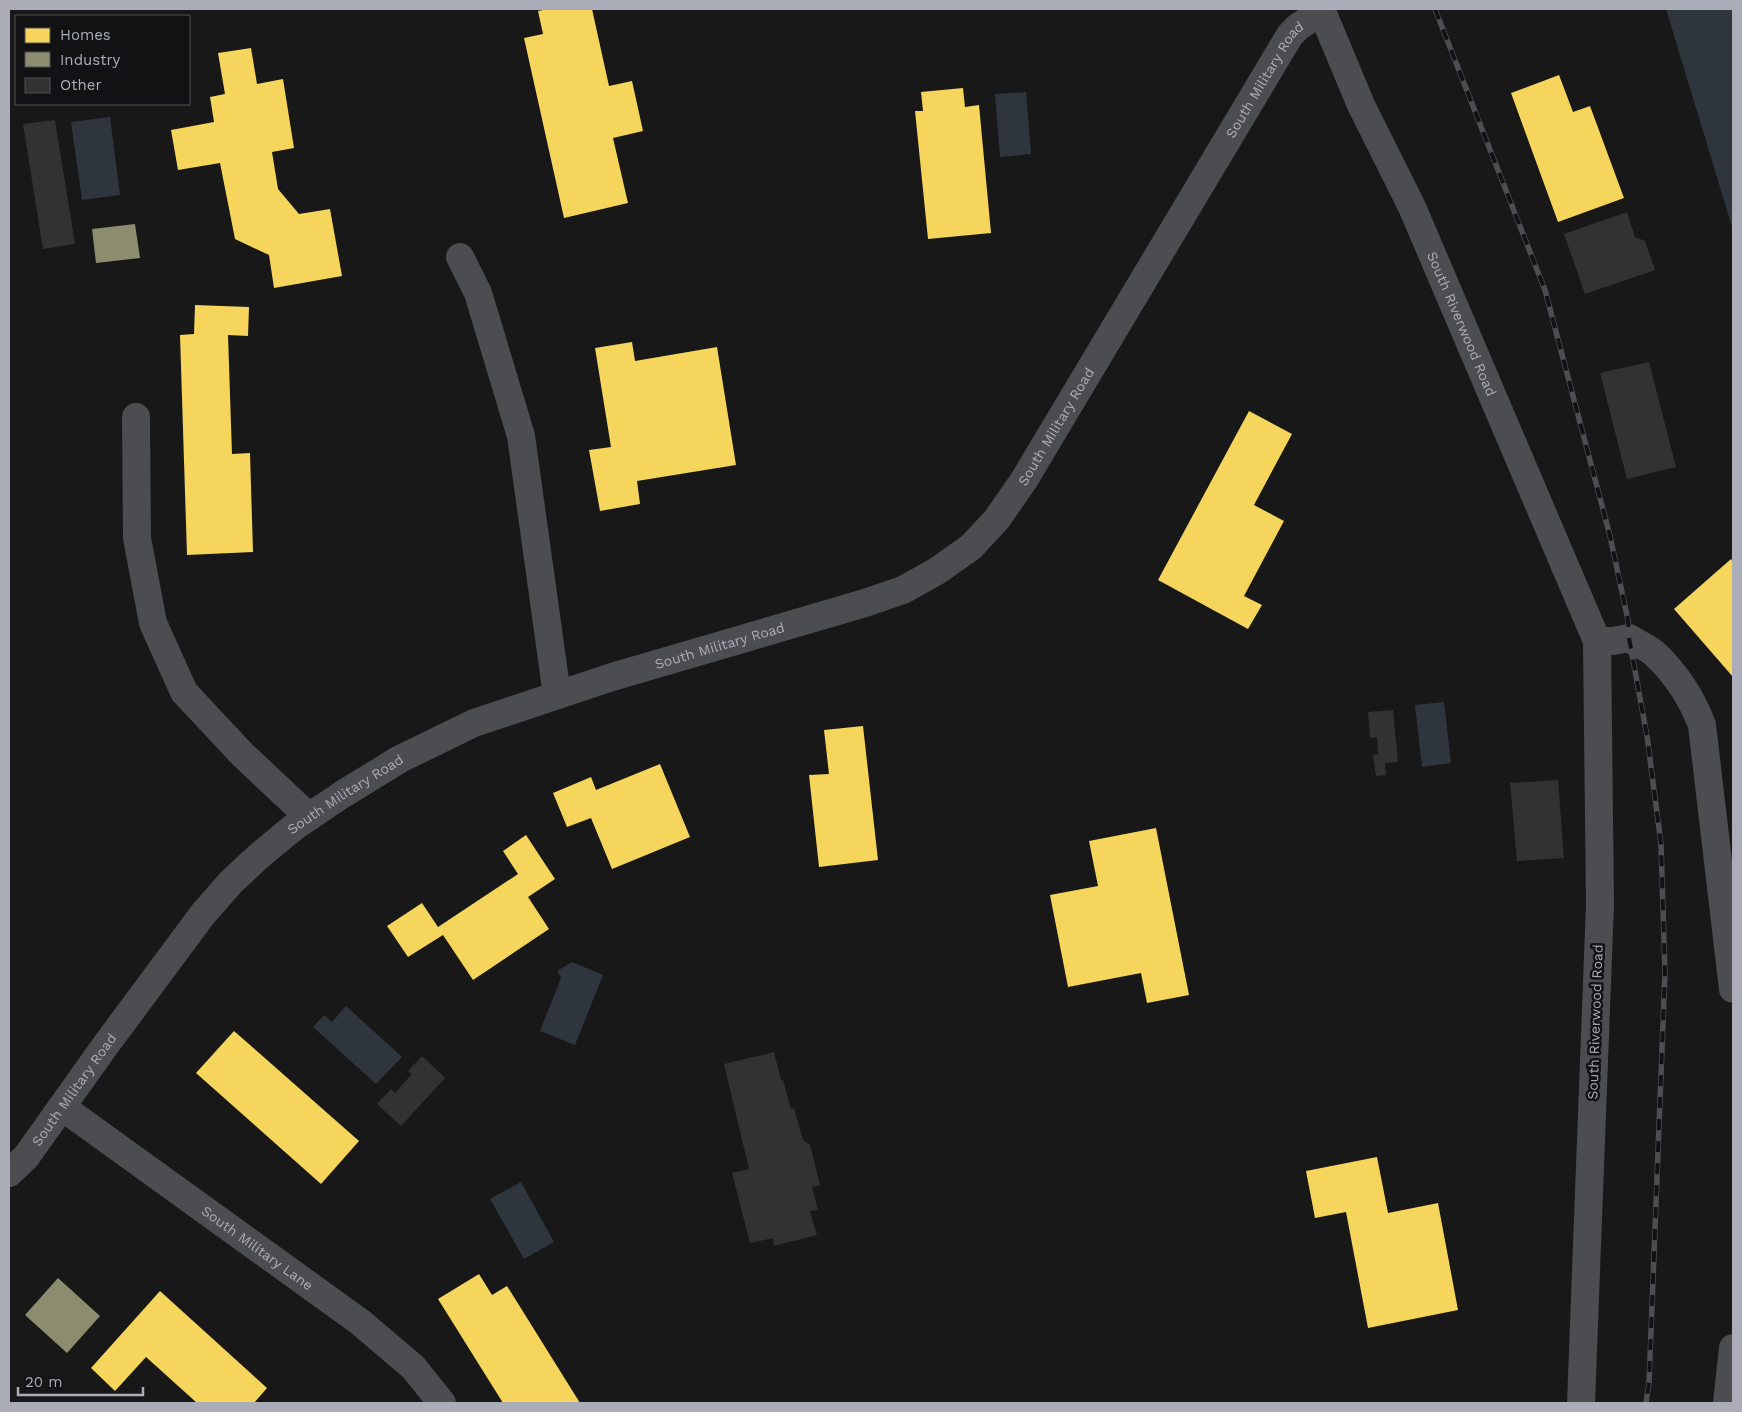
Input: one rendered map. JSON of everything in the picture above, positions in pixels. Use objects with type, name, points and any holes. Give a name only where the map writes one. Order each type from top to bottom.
[{"type":"street","name":"South Riverwood Road","points":[[1321,10],[1361,105],[1412,207],[1597,641],[1600,904],[1580,1403]]},
{"type":"street","name":"South Military Road","points":[[9,1173],[26,1157],[203,914],[238,876],[294,827],[309,817],[400,759],[474,723],[709,648],[865,603],[895,592],[937,571],[970,547],[997,519],[1024,480],[1290,35],[1321,10]]},
{"type":"street","points":[[460,257],[478,293],[521,436],[557,695]]},
{"type":"street","points":[[136,417],[137,538],[153,622],[184,692],[242,754],[309,817]]},
{"type":"street","points":[[1597,641],[1629,638],[1655,654],[1678,680],[1694,704],[1702,725],[1733,989]]},
{"type":"street","name":"South Military Lane","points":[[62,1107],[360,1322],[413,1367],[442,1403]]},
{"type":"street","points":[[1727,1403],[1733,1348]]},
{"type":"shaded area","points":[[1666,9],[1733,9],[1733,230]]},
{"type":"shaded area","points":[[1026,92],[1031,154],[1000,157],[995,94]]},
{"type":"shaded area","points":[[110,117],[120,195],[82,200],[71,122]]},
{"type":"shaded area","points":[[1444,702],[1451,763],[1422,767],[1415,705]]},
{"type":"shaded area","points":[[572,962],[603,975],[575,1045],[540,1031],[561,978],[557,971]]},
{"type":"shaded area","points":[[346,1006],[402,1057],[376,1084],[313,1027],[324,1015],[332,1022]]},
{"type":"shaded area","points":[[521,1182],[554,1242],[524,1259],[490,1199]]},
{"type":"building: Homes","points":[[548,9],[592,9],[609,86],[632,81],[643,131],[613,138],[628,203],[564,218],[524,38],[543,34],[538,11]]},
{"type":"building: Homes","points":[[251,48],[257,84],[283,79],[294,148],[272,152],[278,189],[299,214],[330,209],[342,276],[274,288],[269,255],[235,239],[220,163],[178,170],[171,130],[214,122],[210,97],[225,94],[218,53]]},
{"type":"building: Homes","points":[[1559,75],[1573,112],[1590,106],[1624,198],[1558,222],[1511,93]]},
{"type":"building: Homes","points":[[963,88],[965,107],[979,105],[991,233],[928,239],[915,111],[923,111],[921,92]]},
{"type":"building: Homes","points":[[195,305],[249,307],[248,336],[228,335],[232,454],[250,453],[253,552],[187,555],[180,335],[194,334]]},
{"type":"building: Homes","points":[[632,342],[635,361],[717,347],[736,465],[637,481],[640,504],[600,511],[589,450],[611,447],[595,348]]},
{"type":"building: Homes","points":[[1249,411],[1292,434],[1254,505],[1284,521],[1244,596],[1262,605],[1248,629],[1158,580]]},
{"type":"building: Homes","points":[[1731,559],[1733,562],[1733,677],[1674,609]]},
{"type":"building: Homes","points":[[863,726],[878,860],[819,867],[809,775],[829,774],[824,730]]},
{"type":"building: Homes","points":[[660,764],[690,837],[612,869],[591,818],[567,827],[553,793],[591,777],[596,790]]},
{"type":"building: Homes","points":[[1156,828],[1189,995],[1147,1003],[1141,973],[1068,987],[1050,895],[1098,886],[1089,841]]},
{"type":"building: Homes","points":[[526,835],[555,879],[528,897],[549,929],[473,980],[443,935],[408,957],[387,926],[422,903],[438,927],[518,874],[503,851]]},
{"type":"building: Homes","points":[[234,1031],[359,1141],[321,1184],[196,1073]]},
{"type":"building: Homes","points":[[1377,1157],[1388,1213],[1438,1203],[1458,1310],[1368,1328],[1346,1212],[1315,1218],[1306,1171]]},
{"type":"building: Homes","points":[[479,1274],[492,1295],[507,1286],[580,1403],[503,1403],[438,1299]]},
{"type":"building: Homes","points":[[160,1291],[267,1388],[254,1403],[197,1403],[146,1357],[115,1391],[91,1368]]},
{"type":"building: Industry","points":[[135,224],[140,258],[96,263],[92,229]]},
{"type":"building: Industry","points":[[58,1278],[100,1316],[67,1353],[25,1315]]},
{"type":"building: Other","points":[[55,120],[75,244],[43,249],[23,124]]},
{"type":"building: Other","points":[[1627,212],[1635,237],[1645,241],[1655,270],[1585,294],[1564,234]]},
{"type":"building: Other","points":[[1649,362],[1676,467],[1627,479],[1600,373]]},
{"type":"building: Other","points":[[1393,710],[1398,762],[1385,763],[1386,775],[1376,776],[1373,755],[1378,754],[1377,737],[1370,738],[1368,712]]},
{"type":"building: Other","points":[[1558,780],[1564,858],[1517,861],[1510,783]]},
{"type":"building: Other","points":[[774,1052],[781,1080],[783,1080],[791,1109],[794,1108],[803,1140],[810,1145],[820,1185],[812,1187],[818,1210],[810,1211],[817,1235],[774,1246],[773,1238],[750,1243],[732,1173],[749,1169],[724,1064]]},
{"type":"building: Other","points":[[422,1056],[445,1078],[401,1126],[377,1104],[391,1089],[395,1093],[412,1074],[408,1071]]},
{"type":"railway","points":[[1435,9],[1545,290],[1610,536],[1628,620],[1629,638],[1647,736],[1661,844],[1665,973],[1649,1383],[1646,1403]]}]
